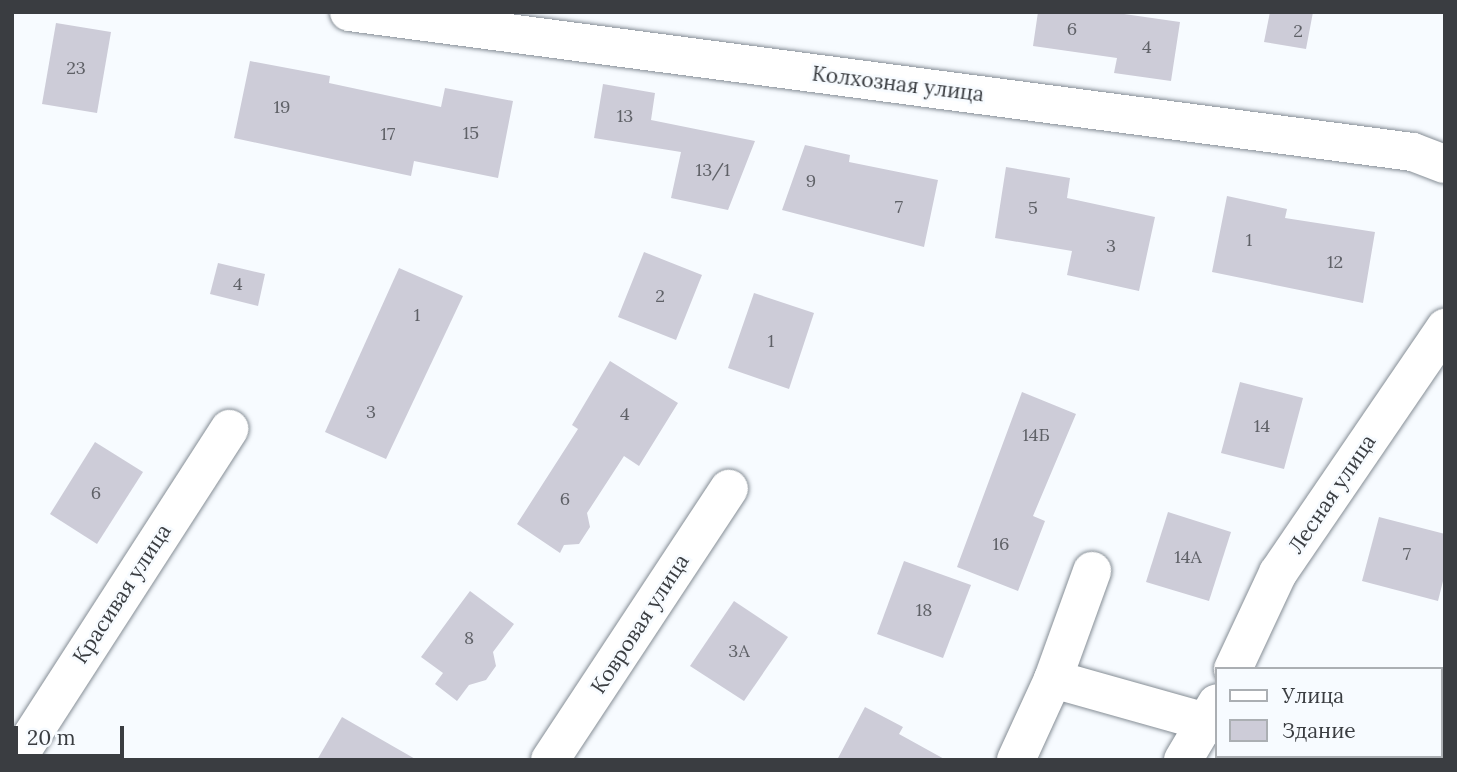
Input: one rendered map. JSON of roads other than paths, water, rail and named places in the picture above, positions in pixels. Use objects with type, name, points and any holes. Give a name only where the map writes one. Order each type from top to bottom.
[{"type":"street","name":"Колхозная улица","points":[[349,12],[1413,152],[1445,164]]},
{"type":"street","name":"Лесная улица","points":[[1234,667],[1278,573],[1445,328]]},
{"type":"street","name":"Красивая улица","points":[[16,760],[229,429]]},
{"type":"street","name":"Ковровая улица","points":[[550,760],[729,489]]},
{"type":"street","points":[[1016,760],[1053,679],[1092,571]]},
{"type":"street","points":[[1053,679],[1214,717],[1183,760]]}]
